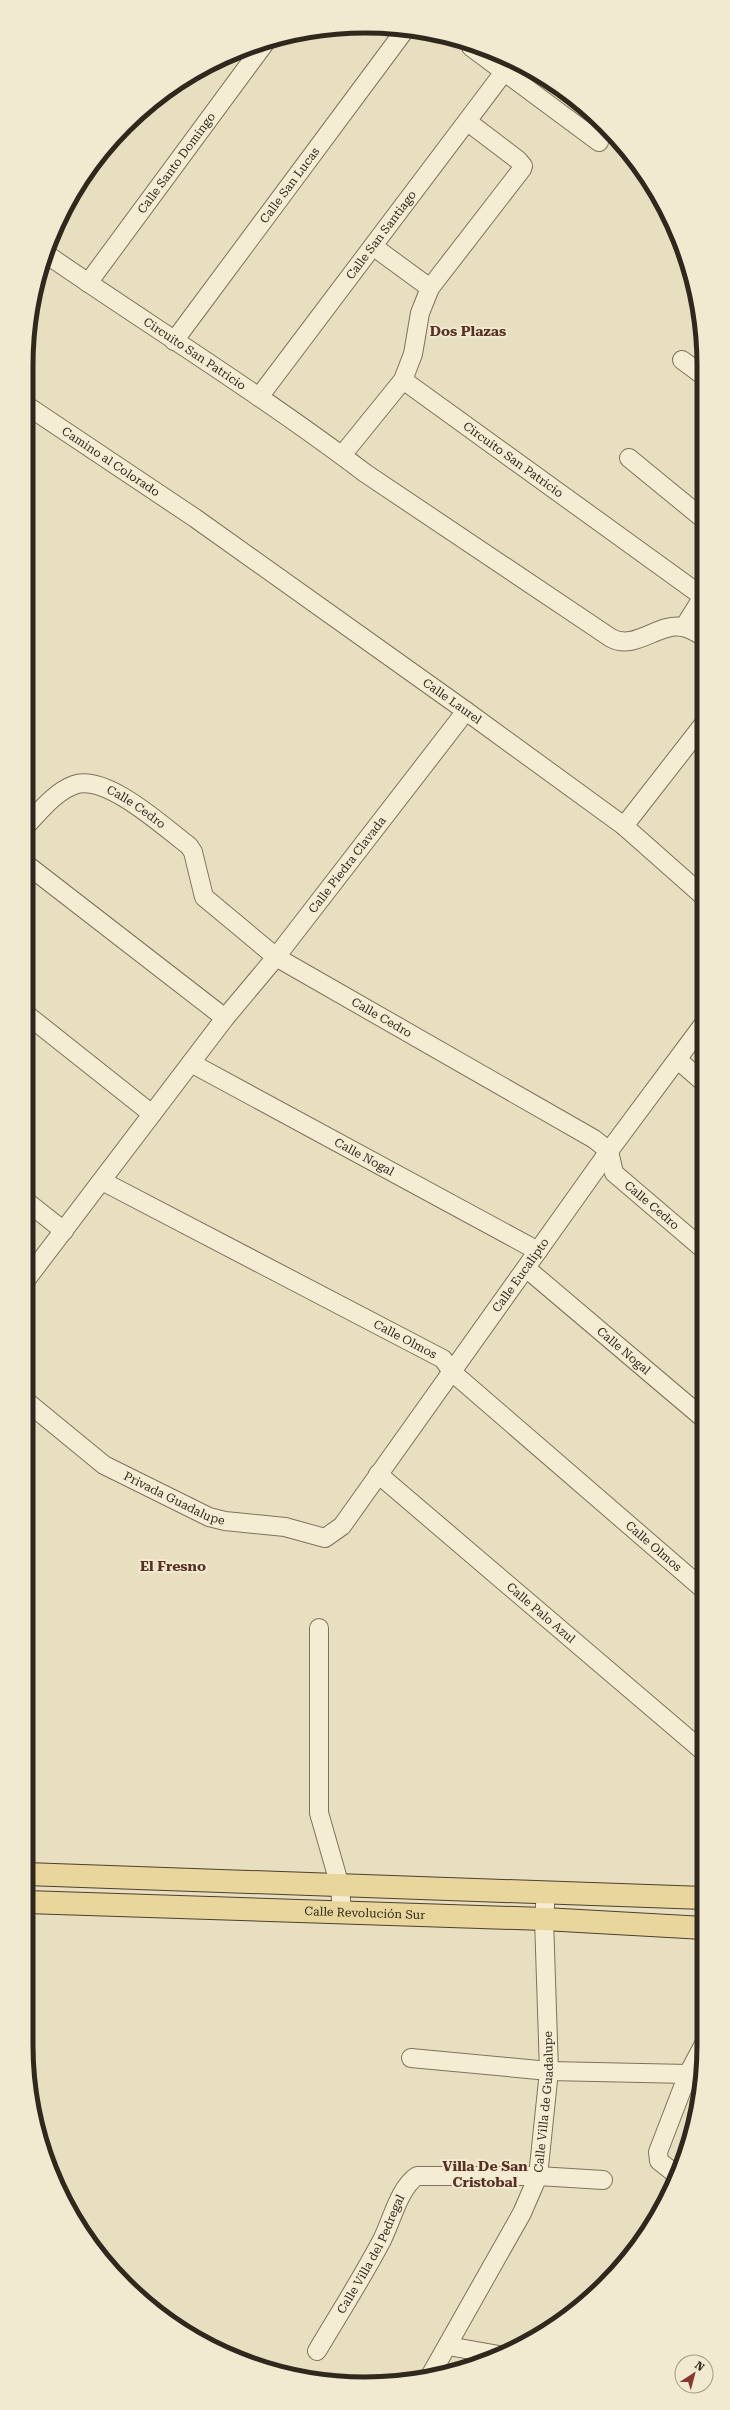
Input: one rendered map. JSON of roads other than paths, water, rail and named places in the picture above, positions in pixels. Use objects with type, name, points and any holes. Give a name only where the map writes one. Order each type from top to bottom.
[{"type":"main road","points":[[33,1874],[697,1898]]},
{"type":"main road","name":"Calle Revolución Sur","points":[[33,1902],[342,1914],[544,1919],[697,1928]]},
{"type":"street","name":"Calle San Lucas","points":[[174,340],[401,35]]},
{"type":"street","name":"Calle Santo Domingo","points":[[88,283],[259,51]]},
{"type":"street","points":[[479,53],[599,142]]},
{"type":"street","name":"Calle San Santiago","points":[[260,397],[468,122],[504,72]]},
{"type":"street","points":[[343,454],[403,380],[413,354],[420,313],[430,288],[518,176],[523,166],[518,160],[468,122]]},
{"type":"street","points":[[374,246],[430,288]]},
{"type":"street","name":"Circuito San Patricio","points":[[51,258],[260,397],[343,454],[365,473],[611,638],[622,643],[676,626],[684,627]]},
{"type":"street","points":[[682,360],[697,371]]},
{"type":"street","name":"Circuito San Patricio","points":[[403,380],[697,593]]},
{"type":"street","name":"Camino al Colorado","points":[[33,410],[195,518]]},
{"type":"street","points":[[629,458],[697,513]]},
{"type":"street","name":"Calle Laurel","points":[[195,518],[466,711],[624,826],[697,891]]},
{"type":"street","points":[[697,605],[684,627],[697,634]]},
{"type":"street","name":"Calle Piedra Clavada","points":[[33,1271],[225,1018],[276,957],[466,711]]},
{"type":"street","points":[[624,826],[697,732]]},
{"type":"street","name":"Calle Cedro","points":[[33,819],[58,794],[76,784],[95,785],[118,794],[189,846],[193,852],[204,897],[276,957],[578,1128],[609,1151],[614,1173],[697,1244]]},
{"type":"street","points":[[33,869],[225,1018]]},
{"type":"street","points":[[33,1020],[152,1114]]},
{"type":"street","name":"Calle Eucalipto","points":[[342,1526],[609,1151],[697,1033]]},
{"type":"street","points":[[678,1060],[697,1077]]},
{"type":"street","name":"Calle Nogal","points":[[191,1063],[538,1251]]},
{"type":"street","name":"Calle Olmos","points":[[102,1181],[443,1359],[452,1372],[697,1585]]},
{"type":"street","points":[[33,1206],[64,1231]]},
{"type":"street","name":"Calle Nogal","points":[[526,1268],[697,1413]]},
{"type":"street","name":"Privada Guadalupe","points":[[33,1407],[104,1464],[209,1517],[225,1521],[285,1527],[325,1538],[342,1526]]},
{"type":"street","name":"Calle Palo Azul","points":[[378,1474],[697,1746]]},
{"type":"street","points":[[319,1628],[319,1813],[340,1886],[342,1914]]},
{"type":"street","name":"Calle Villa de Guadalupe","points":[[434,2370],[522,2213],[538,2176],[549,2071],[544,1919],[546,1892]]},
{"type":"street","points":[[411,2058],[549,2071],[688,2074]]},
{"type":"street","points":[[672,2171],[659,2161],[658,2152],[688,2074],[696,2058]]},
{"type":"street","name":"Calle Villa del Pedregal","points":[[317,2351],[381,2241],[408,2182],[417,2176],[538,2176],[603,2180]]},
{"type":"street","points":[[448,2346],[489,2353]]},
{"type":"district","name":"Dos Plazas","points":[[468,331]]},
{"type":"district","name":"El Fresno","points":[[173,1566]]},
{"type":"district","name":"Villa De San Cristobal","points":[[485,2174]]}]
